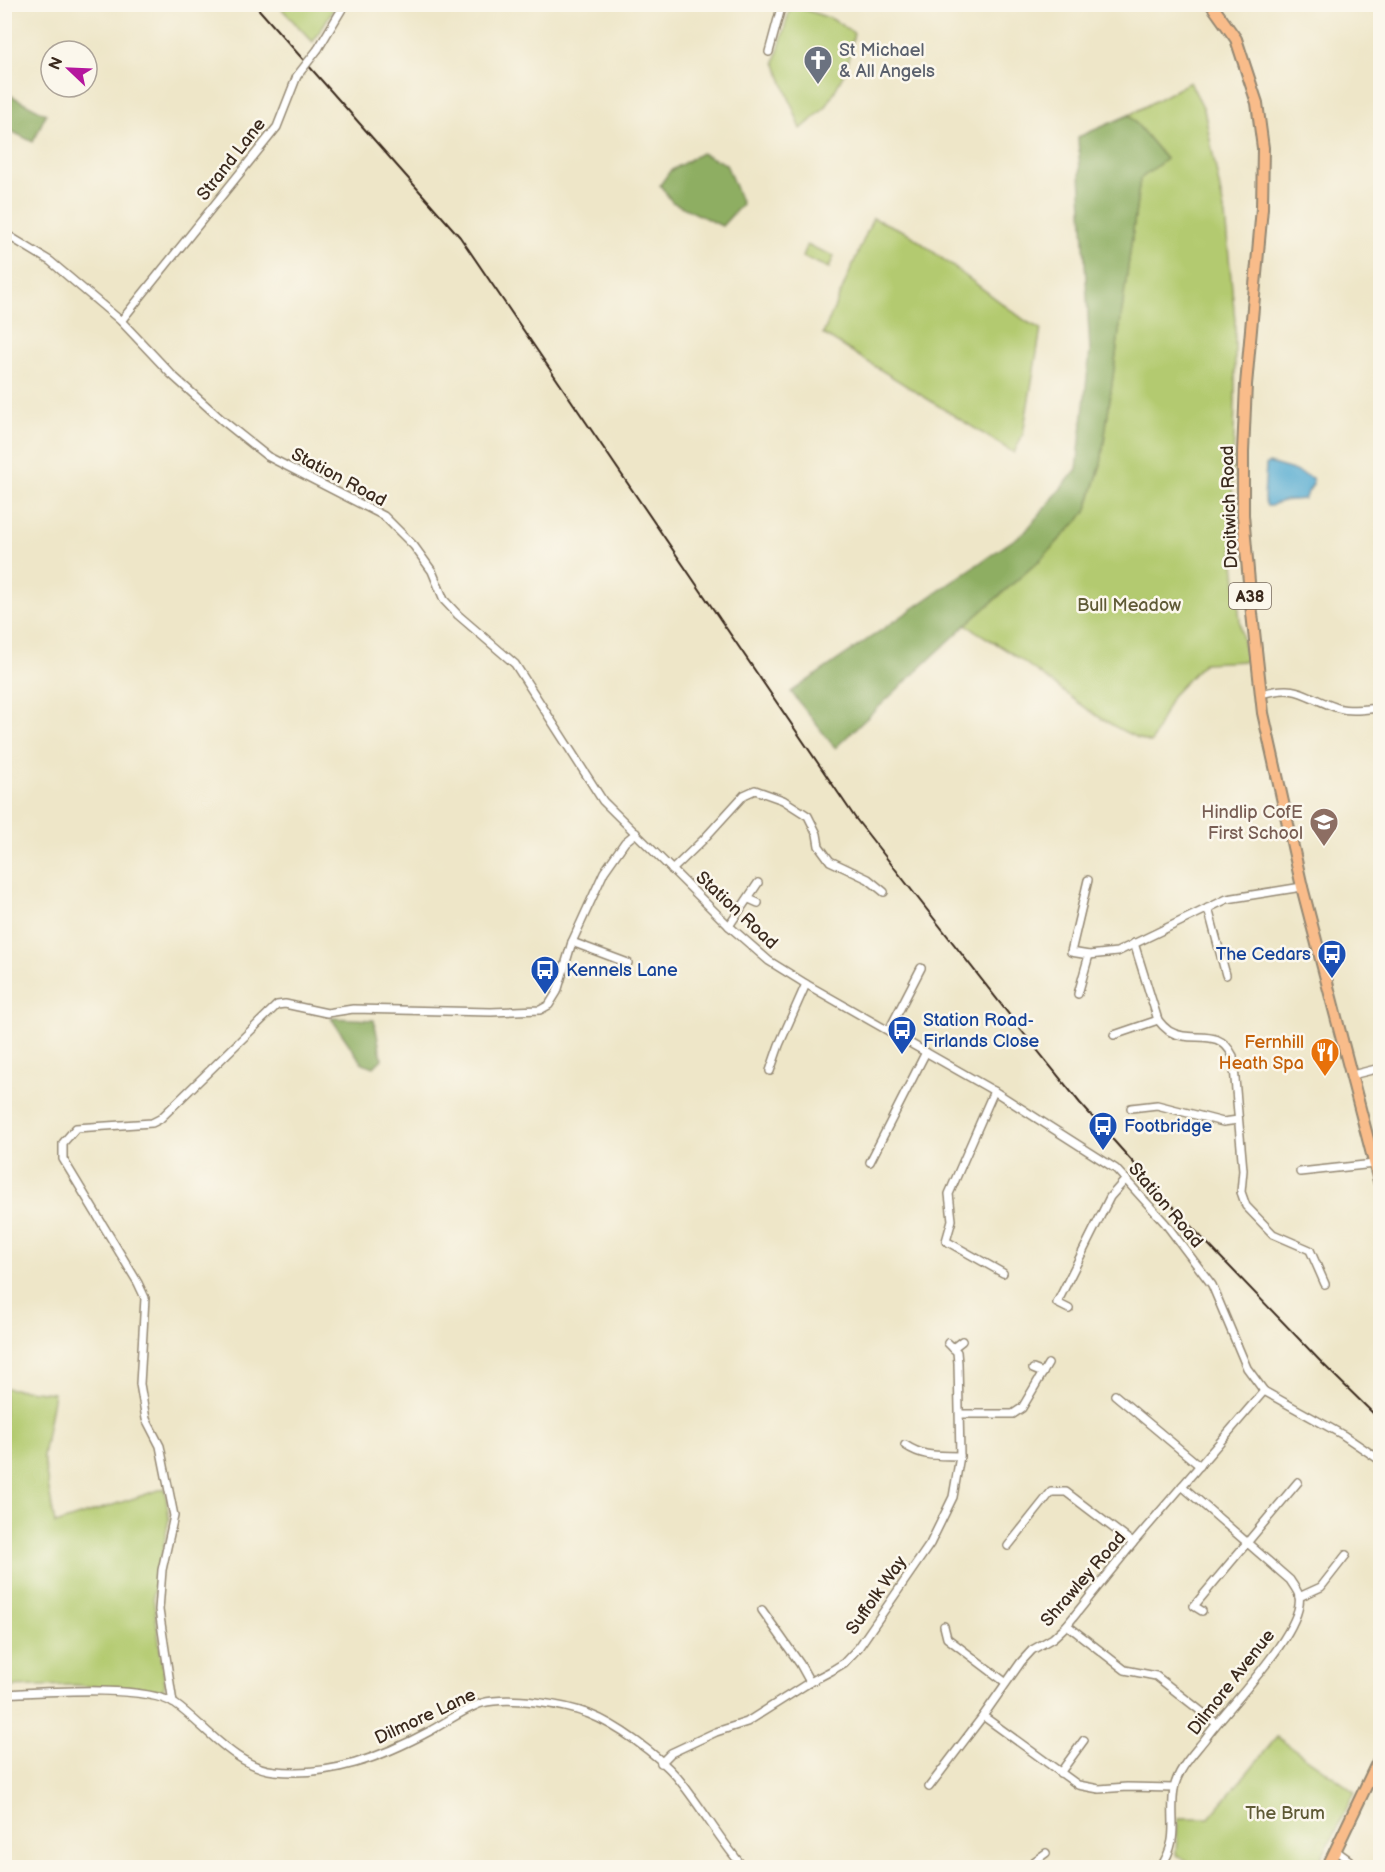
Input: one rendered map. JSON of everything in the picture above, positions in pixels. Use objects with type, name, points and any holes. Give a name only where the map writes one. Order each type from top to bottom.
[{"type":"main road","name":"Droitwich Road","points":[[1211,4],[1236,39],[1257,102],[1263,148],[1262,208],[1242,452],[1243,515],[1263,713],[1302,887],[1380,1185]]},
{"type":"main road","points":[[1327,1868],[1380,1757]]},
{"type":"street","name":"Strand Lane","points":[[121,321],[277,127],[297,76],[318,49],[345,4]]},
{"type":"street","points":[[769,52],[782,4]]},
{"type":"street","name":"Station Road","points":[[4,233],[50,261],[121,321],[171,374],[222,420],[267,456],[384,516],[406,538],[432,571],[444,600],[515,664],[603,801],[729,926],[769,961],[994,1091],[1116,1169],[1165,1223],[1212,1285],[1247,1368],[1264,1391],[1343,1435],[1380,1460]]},
{"type":"street","points":[[1261,694],[1292,689],[1346,710],[1380,708]]},
{"type":"street","points":[[672,870],[744,795],[755,790],[783,800],[808,816],[817,834],[819,846],[831,861],[868,879],[884,892]]},
{"type":"street","points":[[173,1703],[159,1610],[162,1570],[174,1516],[160,1446],[146,1419],[140,1384],[145,1298],[63,1159],[63,1143],[76,1128],[152,1123],[160,1119],[277,1005],[285,1004],[327,1013],[353,1009],[491,1012],[540,1010],[549,1005],[557,992],[572,942],[604,872],[625,842],[636,833]]},
{"type":"street","points":[[1088,880],[1071,952],[1089,955],[1117,952],[1227,899],[1302,887]]},
{"type":"street","points":[[729,926],[759,883]]},
{"type":"street","points":[[749,898],[758,903]]},
{"type":"street","points":[[1208,908],[1226,975]]},
{"type":"street","points":[[572,942],[628,963]]},
{"type":"street","points":[[1134,943],[1158,1020],[1167,1030],[1176,1034],[1216,1039],[1228,1047],[1233,1056],[1243,1170],[1241,1192],[1246,1206],[1273,1234],[1310,1250],[1325,1284]]},
{"type":"street","points":[[1078,994],[1089,955]]},
{"type":"street","points":[[889,1030],[921,968]]},
{"type":"street","points":[[770,1071],[806,984]]},
{"type":"street","points":[[1114,1035],[1158,1020]]},
{"type":"street","points":[[870,1162],[926,1052]]},
{"type":"street","points":[[1352,1075],[1380,1068]]},
{"type":"street","points":[[994,1091],[950,1194],[952,1220],[946,1241],[1004,1273]]},
{"type":"street","points":[[1131,1108],[1157,1105],[1223,1122],[1238,1120]]},
{"type":"street","points":[[1300,1172],[1374,1164]]},
{"type":"street","points":[[1069,1309],[1057,1303],[1110,1197],[1126,1179]]},
{"type":"street","name":"Suffolk Way","points":[[662,1763],[671,1753],[716,1731],[747,1722],[844,1663],[859,1647],[930,1544],[953,1497],[960,1456],[960,1414],[957,1352],[950,1345],[962,1341]]},
{"type":"street","points":[[960,1414],[1013,1414],[1022,1408],[1048,1364]]},
{"type":"street","points":[[1033,1369],[1043,1373]]},
{"type":"street","name":"Shrawley Road","points":[[929,1787],[983,1716],[1005,1682],[1032,1650],[1053,1638],[1067,1624],[1133,1543],[1264,1391]]},
{"type":"street","points":[[1114,1395],[1200,1466]]},
{"type":"street","points":[[905,1445],[915,1452],[929,1456],[960,1456]]},
{"type":"street","points":[[1202,1611],[1194,1606],[1298,1482]]},
{"type":"street","points":[[1182,1486],[1290,1580],[1299,1597],[1322,1587],[1346,1555]]},
{"type":"street","points":[[1008,1546],[1051,1492],[1066,1492],[1133,1543]]},
{"type":"street","name":"Dilmore Avenue","points":[[1160,1868],[1170,1854],[1173,1840],[1174,1788],[1179,1774],[1216,1723],[1285,1641],[1296,1614],[1299,1597]]},
{"type":"street","points":[[762,1610],[810,1682]]},
{"type":"street","points":[[1067,1624],[1125,1670],[1156,1676],[1216,1723]]},
{"type":"street","points":[[944,1626],[947,1638],[1005,1682]]},
{"type":"street","name":"Dilmore Lane","points":[[4,1694],[144,1693],[173,1703],[205,1731],[248,1763],[272,1771],[306,1773],[351,1765],[398,1748],[481,1703],[534,1701],[589,1714],[623,1733],[662,1763],[676,1776],[744,1868]]},
{"type":"street","points":[[983,1716],[1078,1785],[1099,1789],[1127,1786],[1174,1788]]},
{"type":"street","points":[[1060,1773],[1084,1740]]},
{"type":"street","points":[[1335,1850],[1360,1868]]},
{"type":"street","points":[[1025,1868],[1046,1853]]},
{"type":"green space","points":[[278,5],[336,5],[313,42]]},
{"type":"green space","points":[[791,5],[832,19],[854,33],[846,70],[826,107],[801,129],[775,62]]},
{"type":"green space","name":"Bull Meadow","points":[[1190,82],[1204,109],[1225,215],[1235,320],[1233,553],[1241,630],[1247,661],[1204,663],[1172,696],[1151,743],[1099,717],[1014,655],[966,625],[1041,559],[1086,512],[1101,464],[1140,179],[1166,159],[1129,115]]},
{"type":"green space","points":[[4,92],[46,114],[33,142],[5,128]]},
{"type":"green space","points":[[1129,115],[1166,159],[1140,179],[1101,464],[1086,512],[1041,559],[966,625],[835,748],[791,692],[1025,532],[1077,469],[1090,351],[1078,137]]},
{"type":"green space","points":[[701,153],[726,164],[742,204],[722,226],[672,202],[660,185],[670,171]]},
{"type":"green space","points":[[873,218],[908,233],[1027,322],[1041,329],[1023,434],[1014,453],[823,334]]},
{"type":"green space","points":[[807,245],[834,256],[829,268],[803,257]]},
{"type":"green space","points":[[331,1018],[374,1020],[382,1059],[374,1067],[362,1063]]},
{"type":"green space","points":[[4,1388],[54,1393],[43,1456],[55,1524],[165,1488],[169,1519],[153,1596],[165,1684],[163,1691],[156,1693],[76,1685],[5,1687]]},
{"type":"green space","name":"The Brum","points":[[1277,1737],[1355,1792],[1317,1867],[1196,1867],[1176,1854],[1178,1818],[1209,1818]]},
{"type":"water","points":[[1269,463],[1312,478],[1313,484],[1304,499],[1283,501],[1267,506],[1264,499],[1266,465]]},
{"type":"railway","points":[[254,4],[460,237],[856,819],[1025,1035],[1080,1103],[1183,1218],[1380,1420]]},
{"type":"place","name":"St Michael & All Angels","points":[[818,86]]},
{"type":"place","name":"Hindlip CofE First School","points":[[1324,848]]},
{"type":"place","name":"The Cedars","points":[[1332,980]]},
{"type":"place","name":"Kennels Lane","points":[[545,996]]},
{"type":"place","name":"Station Road- Firlands Close","points":[[902,1056]]},
{"type":"place","name":"Fernhill Heath Spa","points":[[1325,1078]]},
{"type":"place","name":"Footbridge","points":[[1103,1152]]}]
